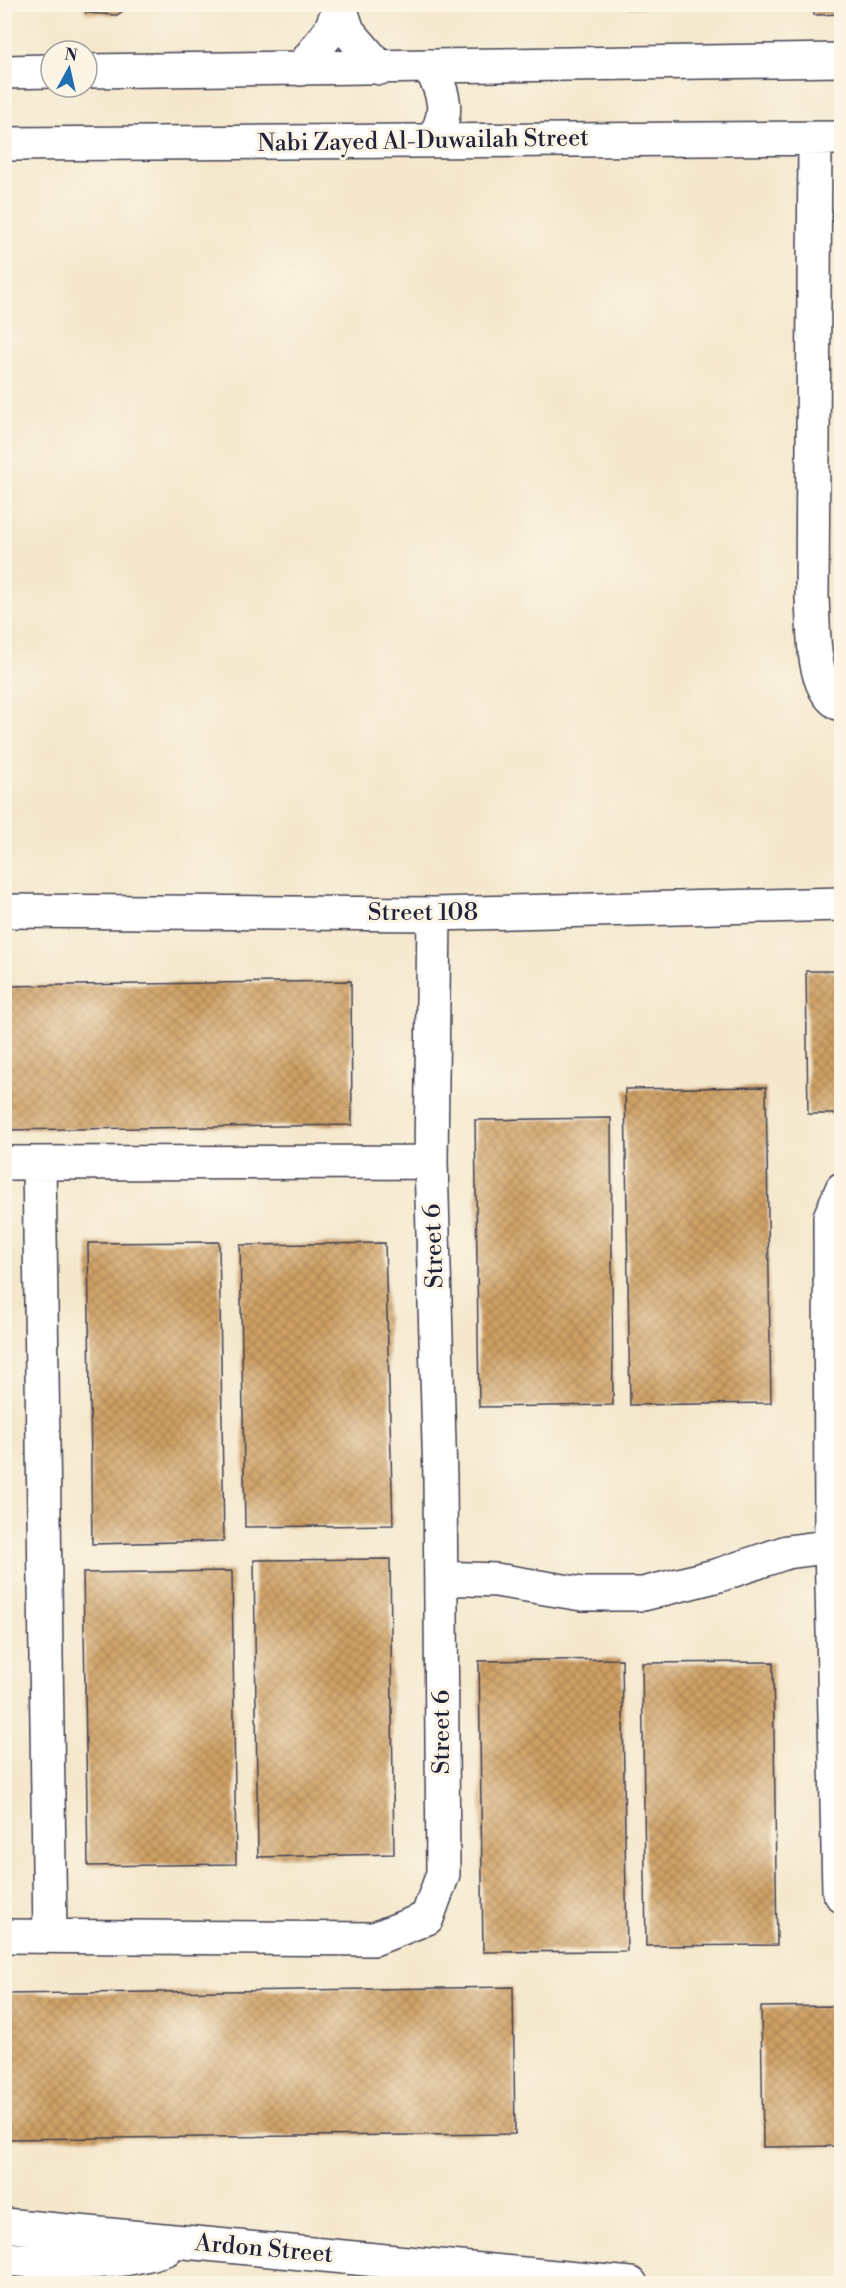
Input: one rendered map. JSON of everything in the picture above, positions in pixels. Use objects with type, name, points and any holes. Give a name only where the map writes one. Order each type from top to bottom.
[{"type":"street","points":[[339,7],[348,31],[380,68]]},
{"type":"street","points":[[301,69],[330,31],[339,7]]},
{"type":"street","points":[[99,71],[842,60]]},
{"type":"street","points":[[429,66],[441,86],[444,107],[441,128],[431,141]]},
{"type":"street","points":[[4,72],[39,71]]},
{"type":"street","points":[[828,138],[827,295],[812,597],[817,668],[824,688],[837,703],[842,705]]},
{"type":"street","name":"Nabi Zayed Al-Duwailah Street","points":[[4,144],[828,138]]},
{"type":"street","name":"Street 108","points":[[4,911],[434,914],[842,904]]},
{"type":"street","name":"Street 6","points":[[4,1936],[374,1939],[427,1918],[443,1874],[441,1578],[431,1162],[434,914]]},
{"type":"street","points":[[4,1162],[431,1162]]},
{"type":"street","points":[[39,1163],[50,1936]]},
{"type":"street","points":[[842,1189],[830,1217],[839,1891],[842,1896]]},
{"type":"street","points":[[441,1578],[496,1580],[582,1594],[643,1594],[720,1575],[787,1552],[836,1544]]},
{"type":"street","name":"Ardon Street","points":[[4,2225],[631,2283]]},
{"type":"street","points":[[4,2259],[87,2264],[154,2253],[188,2242]]},
{"type":"building","points":[[81,4],[133,4],[117,15],[86,13]]},
{"type":"building","points":[[626,4],[694,4],[694,7],[626,8]]},
{"type":"building","points":[[814,4],[842,4],[842,14],[814,15]]},
{"type":"building","points":[[806,971],[842,971],[842,1114],[808,1114]]},
{"type":"building","points":[[351,981],[352,1125],[4,1130],[4,986]]},
{"type":"building","points":[[766,1087],[771,1403],[630,1405],[625,1089]]},
{"type":"building","points":[[611,1118],[613,1405],[479,1407],[475,1120]]},
{"type":"building","points":[[219,1242],[224,1541],[92,1544],[88,1243]]},
{"type":"building","points":[[385,1243],[393,1525],[245,1527],[240,1245]]},
{"type":"building","points":[[390,1559],[394,1854],[258,1857],[254,1560]]},
{"type":"building","points":[[232,1571],[236,1864],[88,1866],[83,1573]]},
{"type":"building","points":[[622,1659],[627,1951],[483,1952],[479,1661]]},
{"type":"building","points":[[773,1662],[777,1945],[646,1946],[642,1663]]},
{"type":"building","points":[[513,1987],[515,2134],[4,2139],[4,1994]]},
{"type":"building","points":[[836,2006],[837,2044],[842,2044],[842,2146],[763,2147],[761,2007]]}]
